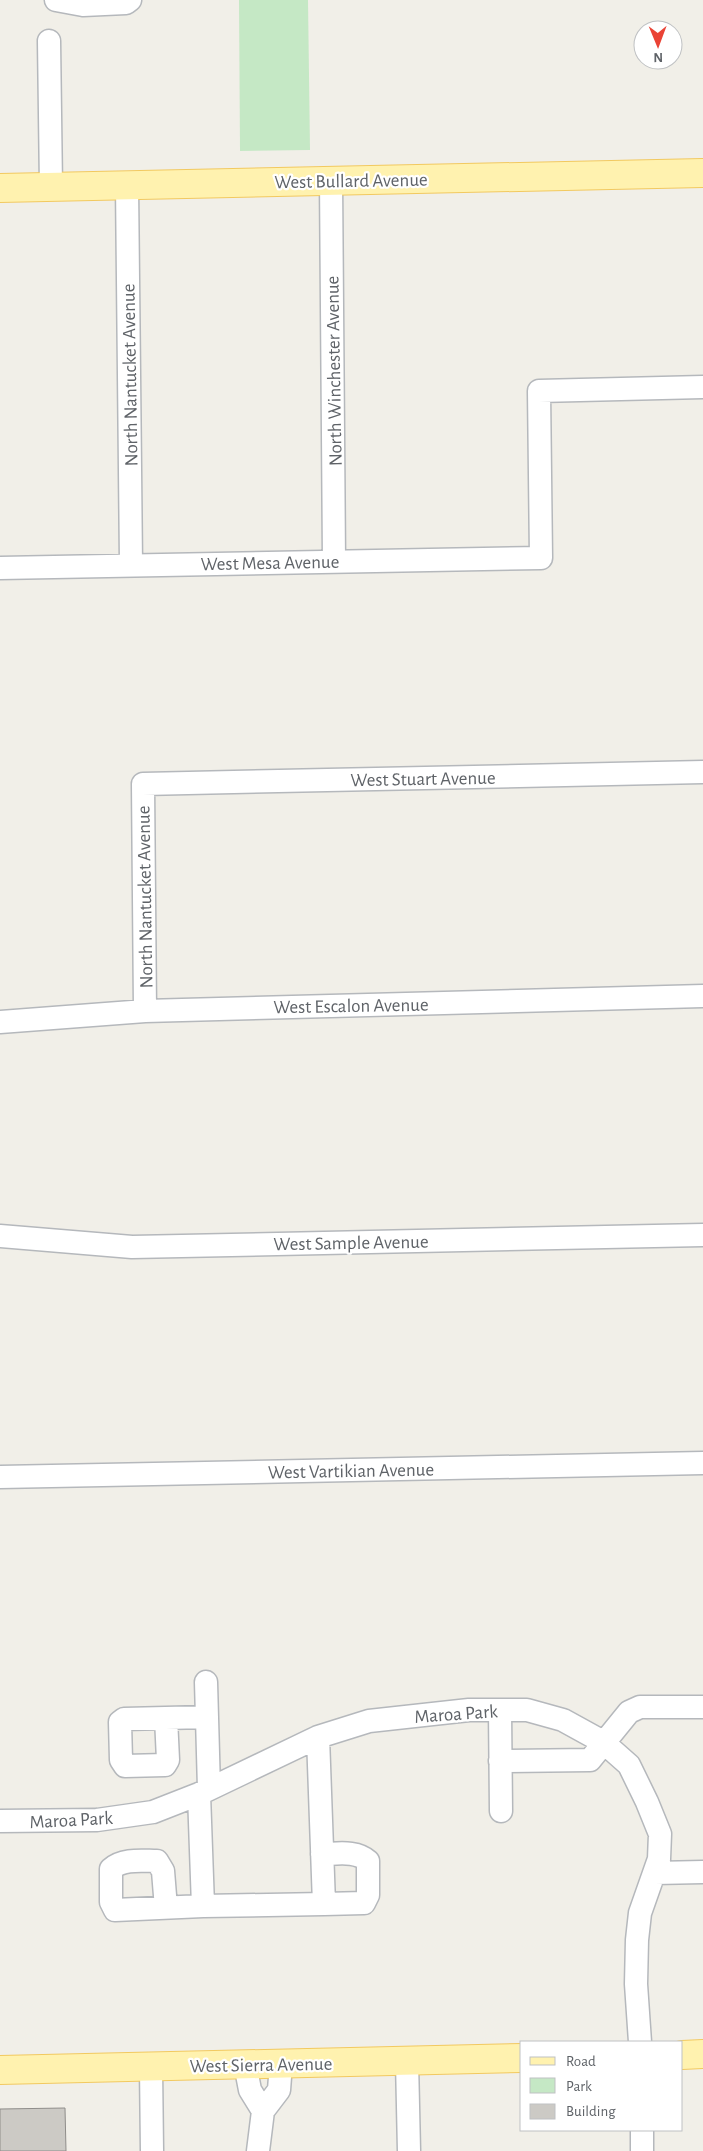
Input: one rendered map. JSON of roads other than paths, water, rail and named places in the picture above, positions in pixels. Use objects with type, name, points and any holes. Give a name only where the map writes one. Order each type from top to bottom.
[{"type":"main road","name":"West Bullard Avenue","points":[[0,188],[703,173]]},
{"type":"main road","points":[[683,2055],[703,2054]]},
{"type":"main road","name":"West Sierra Avenue","points":[[0,2070],[520,2058]]},
{"type":"street","points":[[56,0],[83,5],[126,3],[130,0]]},
{"type":"street","points":[[49,41],[51,187]]},
{"type":"street","name":"North Winchester Avenue","points":[[331,180],[334,561]]},
{"type":"street","name":"North Nantucket Avenue","points":[[127,185],[131,564]]},
{"type":"street","name":"West Mesa Avenue","points":[[0,568],[131,564],[541,558],[539,391],[703,387]]},
{"type":"street","name":"West Stuart Avenue","points":[[143,784],[703,772]]},
{"type":"street","name":"North Nantucket Avenue","points":[[143,784],[145,1010]]},
{"type":"street","name":"West Escalon Avenue","points":[[0,1022],[145,1010],[703,996]]},
{"type":"street","name":"West Sample Avenue","points":[[0,1236],[132,1247],[703,1235]]},
{"type":"street","name":"West Vartikian Avenue","points":[[0,1477],[703,1463]]},
{"type":"street","points":[[203,1906],[206,1682]]},
{"type":"street","points":[[500,1760],[590,1760],[629,1712],[640,1707],[703,1707]]},
{"type":"street","name":"Maroa Park","points":[[0,1821],[97,1820],[153,1812],[204,1792],[318,1737],[369,1721],[469,1710],[527,1710],[563,1720],[603,1742],[629,1765],[660,1834],[659,1859],[640,1914],[636,1984],[640,2041]]},
{"type":"street","points":[[500,1710],[501,1811]]},
{"type":"street","points":[[166,1718],[207,1717]]},
{"type":"street","points":[[318,1737],[324,1904]]},
{"type":"street","points":[[166,1908],[364,1903],[368,1895],[368,1861],[362,1856],[346,1853],[322,1854]]},
{"type":"street","points":[[655,1872],[703,1872]]},
{"type":"street","points":[[407,2061],[409,2151]]},
{"type":"street","points":[[245,2064],[250,2090],[263,2111]]},
{"type":"street","points":[[258,2151],[263,2111],[279,2090],[281,2064]]},
{"type":"street","points":[[151,2067],[152,2151]]},
{"type":"street","points":[[642,2131],[642,2151]]}]
